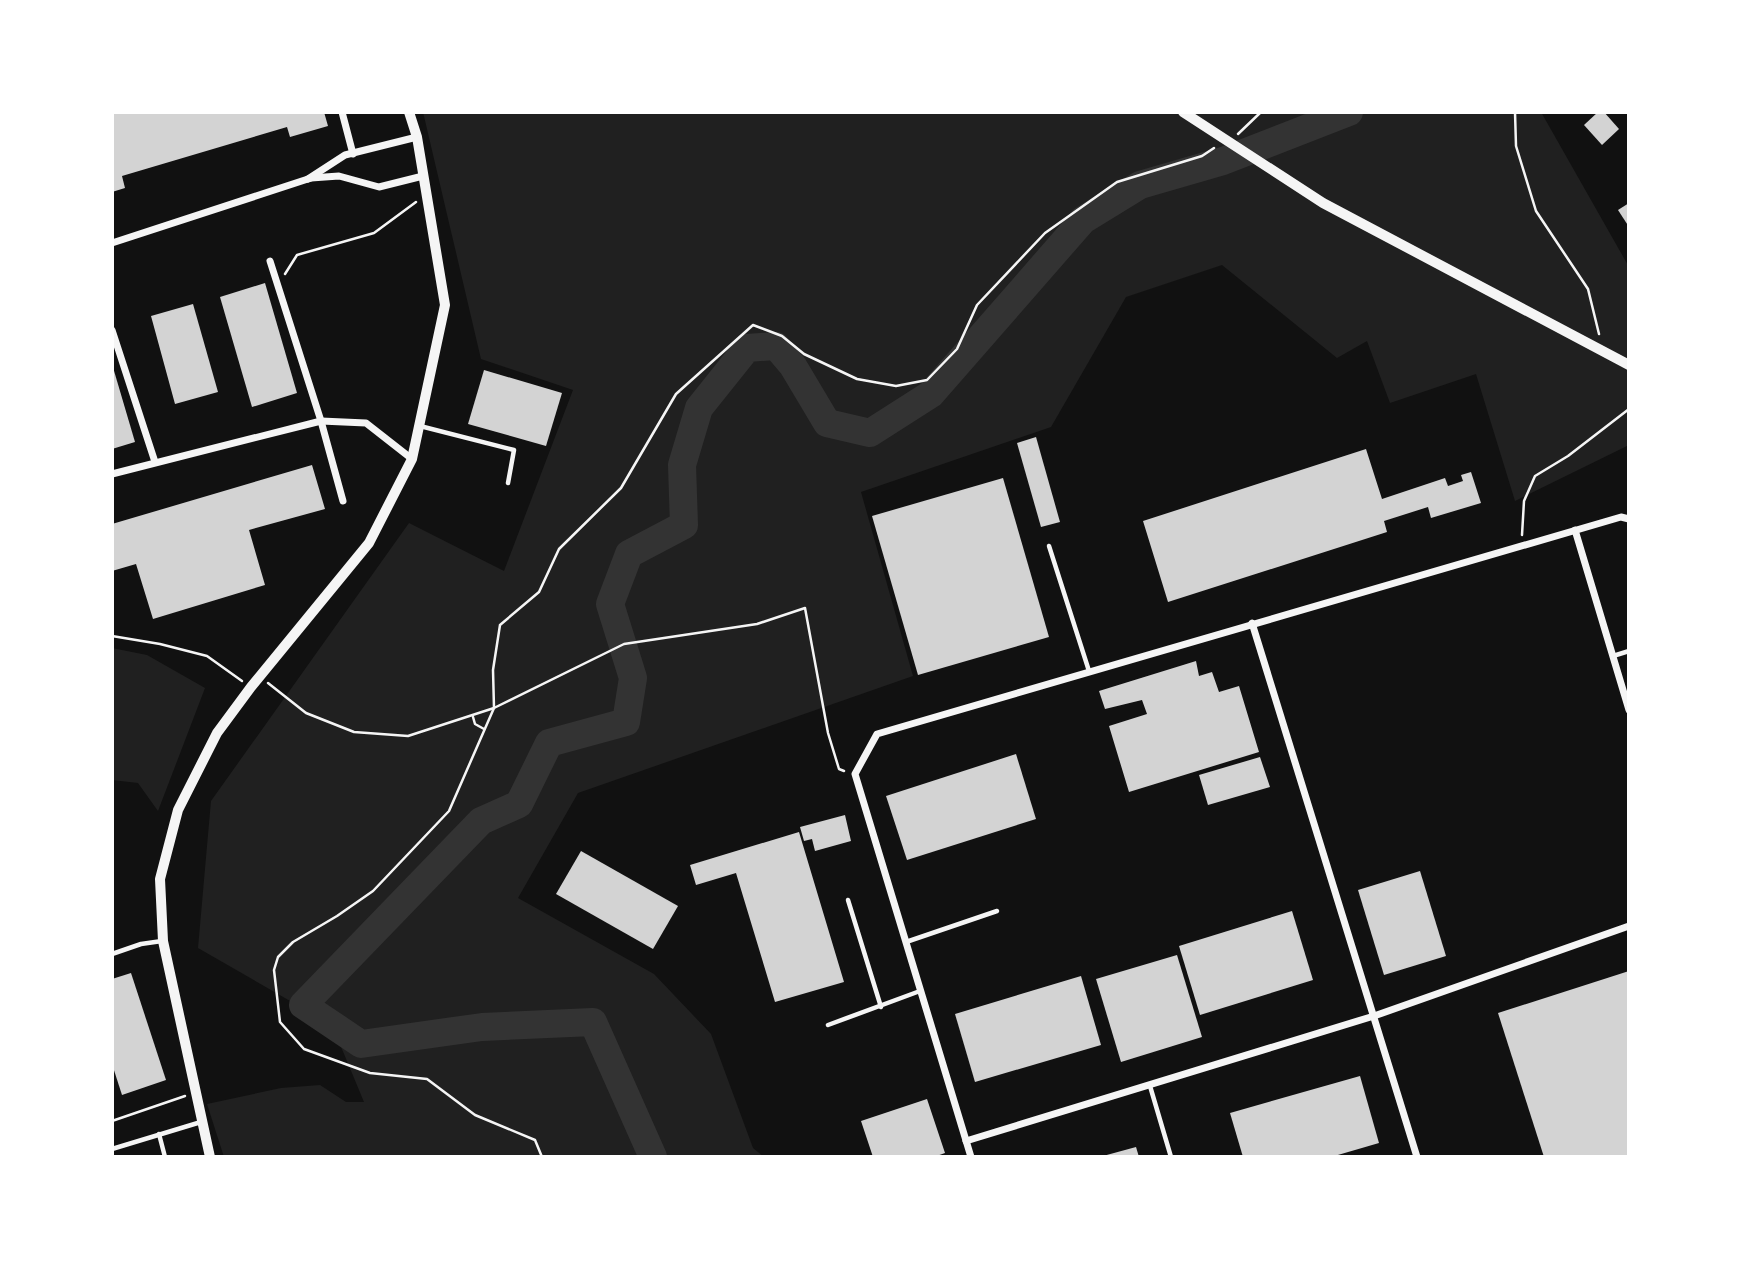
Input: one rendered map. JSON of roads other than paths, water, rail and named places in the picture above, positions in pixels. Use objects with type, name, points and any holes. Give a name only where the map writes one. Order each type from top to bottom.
[{"type":"main road","points":[[210,1157],[163,941],[160,879],[178,810],[217,733],[251,687],[369,543],[412,459],[445,305],[417,137],[409,112]]},
{"type":"main road","points":[[1182,112],[1323,203],[1629,365]]},
{"type":"street","points":[[342,112],[353,154]]},
{"type":"street","points":[[311,178],[308,179],[345,155],[417,137]]},
{"type":"street","points":[[112,243],[311,178],[339,176],[379,187],[424,176]]},
{"type":"street","points":[[270,261],[321,421],[343,501]]},
{"type":"street","points":[[112,330],[155,462]]},
{"type":"street","points":[[112,474],[321,421],[366,423],[412,459]]},
{"type":"street","points":[[971,1157],[855,774],[877,734],[1521,545],[1620,517],[1629,519]]},
{"type":"street","points":[[1575,530],[1629,710]]},
{"type":"street","points":[[1252,623],[1417,1157]]},
{"type":"street","points":[[966,1141],[1374,1016],[1629,926]]},
{"type":"lane","points":[[419,426],[514,450],[508,483]]},
{"type":"lane","points":[[1049,545],[1089,671]]},
{"type":"lane","points":[[1612,656],[1629,651]]},
{"type":"lane","points":[[848,900],[881,1007]]},
{"type":"lane","points":[[906,942],[997,911]]},
{"type":"lane","points":[[112,954],[141,944],[163,941]]},
{"type":"lane","points":[[828,1025],[920,991]]},
{"type":"lane","points":[[1149,1085],[1171,1157]]},
{"type":"lane","points":[[112,1149],[201,1122]]},
{"type":"lane","points":[[159,1135],[165,1157]]},
{"type":"waterway","points":[[653,1157],[593,1022],[482,1027],[361,1044],[303,1005],[481,821],[519,804],[549,743],[626,722],[633,678],[610,604],[629,554],[684,525],[682,465],[699,408],[747,348],[776,346],[793,366],[827,423],[870,433],[931,394],[1083,220],[1140,185],[1223,161],[1349,112]]}]
